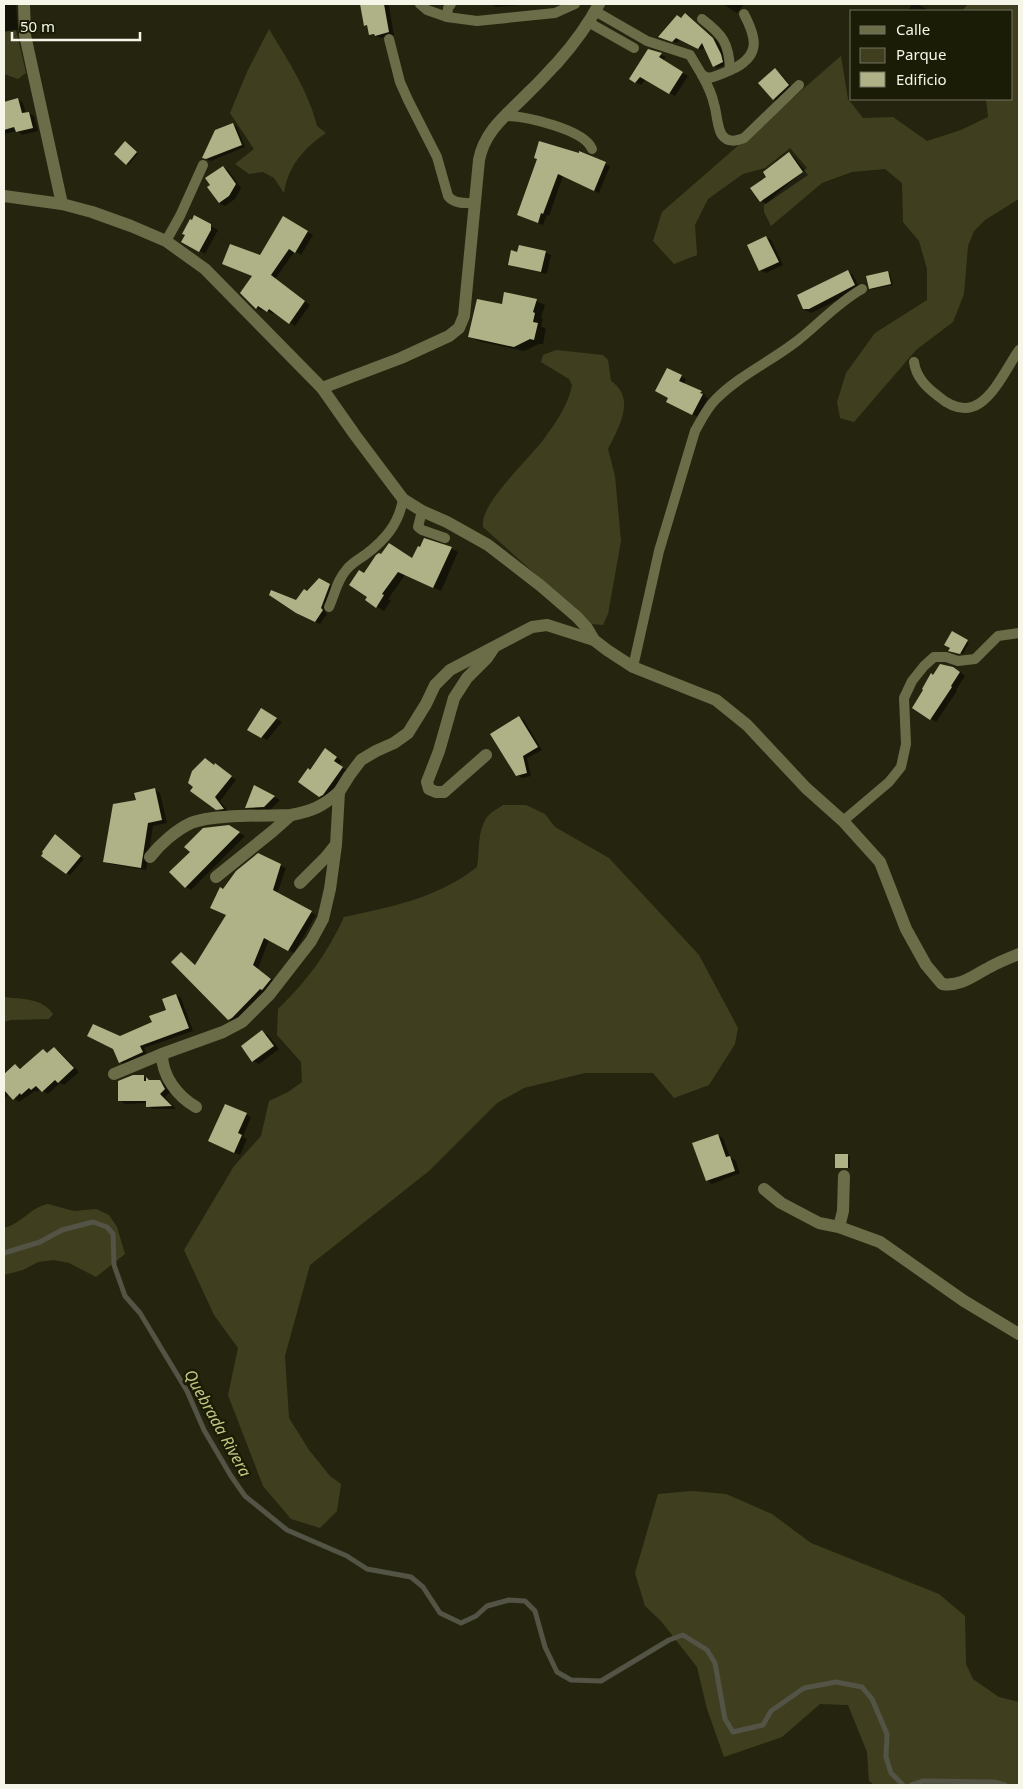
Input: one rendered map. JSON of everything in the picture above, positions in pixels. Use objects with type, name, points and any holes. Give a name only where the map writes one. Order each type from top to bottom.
[{"type":"street","points":[[24,4],[26,35],[62,204]]},
{"type":"street","points":[[322,388],[400,358],[449,336],[459,328],[464,316],[481,149],[492,128],[559,61],[583,30],[594,12]]},
{"type":"street","points":[[4,196],[62,204],[100,215],[166,241],[189,256],[221,284],[242,308],[322,388],[360,443],[403,499],[422,511],[447,522],[488,545],[577,617],[587,628],[594,640]]},
{"type":"street","points":[[150,857],[170,837],[192,822],[212,818],[291,815],[303,813],[321,806],[339,792],[361,760],[394,743],[408,733],[435,685],[450,670],[532,627],[547,625],[594,640],[633,666],[716,700],[747,725],[806,788],[843,821],[880,862],[906,930],[926,964],[942,984],[968,980],[989,967],[1019,954]]},
{"type":"street","points":[[486,755],[444,792],[436,792],[429,789],[427,782],[439,751],[454,698],[467,678],[495,647]]},
{"type":"street","points":[[114,1074],[223,1032],[242,1022],[268,995],[311,941],[323,919],[330,889],[336,845],[339,792]]},
{"type":"street","points":[[216,877],[273,832],[291,815]]},
{"type":"street","points":[[300,883],[336,845]]},
{"type":"street","points":[[162,1054],[162,1063],[166,1076],[172,1085],[196,1107]]},
{"type":"street","points":[[839,1227],[843,1211],[844,1176]]},
{"type":"street","points":[[764,1189],[781,1203],[819,1223],[839,1227],[880,1242],[964,1301],[1019,1334]]},
{"type":"lane","points":[[420,4],[427,10],[447,17],[477,21],[555,13],[575,4]]},
{"type":"lane","points":[[447,17],[448,8],[451,4]]},
{"type":"lane","points":[[594,12],[634,48]]},
{"type":"lane","points":[[594,12],[647,41],[690,55],[709,88],[721,134],[727,140],[735,142],[744,138],[799,85]]},
{"type":"lane","points":[[702,75],[708,78],[730,70],[745,62],[752,54],[754,42],[752,30],[744,14]]},
{"type":"lane","points":[[702,19],[716,30],[725,42],[730,54],[730,70]]},
{"type":"lane","points":[[389,39],[400,82],[430,140],[448,196],[451,200],[461,203],[475,203]]},
{"type":"lane","points":[[504,116],[519,116],[580,135],[590,143],[592,149]]},
{"type":"lane","points":[[166,241],[204,165]]},
{"type":"lane","points":[[633,666],[659,551],[695,431],[704,414],[715,400],[742,376],[792,345],[846,298],[862,288]]},
{"type":"lane","points":[[914,362],[915,372],[936,395],[949,405],[965,408],[983,402],[991,394],[1019,350]]},
{"type":"lane","points":[[329,607],[345,570],[380,544],[394,526],[401,512],[403,499]]},
{"type":"lane","points":[[422,511],[418,527],[445,538]]},
{"type":"lane","points":[[843,821],[889,782],[901,767],[906,744],[904,698],[912,681],[924,666],[934,657],[946,657],[958,661],[975,659],[998,636],[1019,633]]},
{"type":"green space","points":[[968,4],[1019,4],[1019,199],[985,220],[974,231],[968,246],[964,294],[953,322],[916,350],[854,422],[840,418],[837,402],[846,373],[875,333],[927,300],[927,269],[919,241],[903,222],[902,183],[885,169],[852,172],[822,183],[771,226],[764,212],[764,205],[807,168],[790,148],[765,168],[743,174],[708,199],[695,225],[697,255],[674,264],[653,241],[662,212],[841,56],[848,99],[863,118],[893,117],[927,141],[961,130],[988,117],[986,100],[1013,100],[1013,10],[963,10]]},
{"type":"green space","points":[[269,29],[303,88],[317,126],[326,133],[298,158],[289,174],[284,193],[274,178],[263,172],[249,174],[235,164],[254,149],[230,113],[247,72]]},
{"type":"green space","points":[[16,30],[26,73],[18,79],[4,74],[4,32]]},
{"type":"green space","points":[[556,350],[603,355],[608,360],[611,381],[619,388],[623,396],[623,414],[608,449],[615,476],[621,541],[608,614],[603,625],[591,624],[483,527],[484,517],[497,493],[546,436],[568,398],[572,385],[569,379],[541,362],[543,355]]},
{"type":"green space","points":[[503,805],[526,805],[545,814],[555,827],[609,858],[699,955],[738,1028],[735,1044],[709,1085],[674,1098],[653,1073],[585,1073],[524,1088],[497,1103],[429,1171],[310,1265],[285,1356],[289,1418],[309,1450],[330,1476],[341,1484],[337,1511],[320,1528],[291,1519],[263,1486],[228,1395],[238,1348],[214,1315],[184,1250],[234,1166],[261,1136],[269,1101],[288,1092],[302,1082],[301,1062],[277,1035],[278,1009],[316,966],[331,943],[344,917],[396,905],[430,894],[462,878],[477,867],[480,835],[484,823],[489,815]]},
{"type":"green space","points":[[4,997],[37,1002],[49,1009],[53,1014],[49,1019],[11,1020],[4,1022]]},
{"type":"green space","points":[[48,1204],[74,1211],[96,1209],[109,1215],[117,1227],[125,1254],[96,1277],[69,1263],[54,1260],[38,1262],[23,1270],[4,1275],[4,1228],[16,1223],[36,1208]]},
{"type":"green space","points":[[692,1491],[726,1494],[772,1514],[811,1543],[939,1594],[965,1616],[966,1664],[973,1679],[999,1697],[1019,1702],[1019,1785],[874,1785],[869,1781],[867,1752],[848,1705],[820,1704],[782,1737],[724,1757],[707,1709],[697,1667],[661,1621],[645,1606],[635,1573],[658,1494]]},
{"type":"building","points":[[360,4],[384,4],[389,32],[375,36],[374,34],[369,35],[367,25],[364,26]]},
{"type":"building","points":[[685,13],[713,38],[723,62],[713,67],[702,43],[698,49],[676,38],[672,42],[658,37],[677,15],[681,18]]},
{"type":"building","points":[[648,49],[662,53],[659,57],[683,72],[669,94],[640,77],[635,83],[629,79]]},
{"type":"building","points":[[775,68],[789,85],[773,100],[758,83]]},
{"type":"building","points":[[18,98],[22,113],[29,112],[33,128],[16,132],[14,127],[4,130],[4,102]]},
{"type":"building","points":[[233,123],[242,145],[206,159],[202,158],[215,130]]},
{"type":"building","points":[[125,141],[137,152],[126,165],[114,154]]},
{"type":"building","points":[[539,141],[579,153],[579,151],[606,162],[594,191],[558,174],[538,223],[517,215],[537,159],[534,158]]},
{"type":"building","points":[[789,152],[803,172],[760,202],[750,188],[766,177],[763,172]]},
{"type":"building","points":[[223,166],[236,184],[229,196],[219,203],[207,187],[210,185],[205,178]]},
{"type":"building","points":[[194,215],[211,224],[211,230],[199,252],[181,242],[185,235],[182,234]]},
{"type":"building","points":[[283,216],[308,231],[295,253],[289,249],[271,275],[305,301],[289,324],[269,309],[267,312],[258,306],[256,309],[240,293],[252,276],[222,264],[230,244],[260,255]]},
{"type":"building","points":[[766,236],[779,262],[759,271],[747,245]]},
{"type":"building","points":[[519,245],[546,251],[541,272],[508,265],[511,250],[517,252]]},
{"type":"building","points":[[848,270],[855,285],[809,309],[803,309],[797,295]]},
{"type":"building","points":[[888,271],[891,284],[869,289],[866,276]]},
{"type":"building","points":[[504,292],[537,299],[533,312],[535,313],[533,322],[538,323],[534,340],[530,339],[514,347],[468,337],[477,299],[502,304]]},
{"type":"building","points":[[667,368],[682,375],[679,381],[702,391],[700,393],[703,394],[692,415],[666,402],[668,398],[655,391]]},
{"type":"building","points":[[424,538],[452,547],[433,588],[398,572],[382,594],[384,595],[376,608],[365,600],[367,597],[349,585],[359,570],[364,573],[376,555],[381,554],[389,543],[412,558]]},
{"type":"building","points":[[319,578],[330,584],[321,608],[323,610],[315,622],[296,613],[269,595],[271,590],[296,600],[304,589],[307,591]]},
{"type":"building","points":[[952,631],[968,640],[960,654],[948,651],[950,648],[944,645]]},
{"type":"building","points":[[940,664],[953,667],[960,672],[930,720],[912,708],[931,673],[933,675]]},
{"type":"building","points":[[261,708],[277,718],[261,738],[247,730]]},
{"type":"building","points":[[519,716],[538,747],[523,756],[527,773],[516,776],[490,734]]},
{"type":"building","points":[[325,748],[337,757],[334,761],[343,767],[323,795],[319,797],[298,782],[308,768],[310,770]]},
{"type":"building","points":[[205,758],[232,776],[215,797],[224,809],[216,810],[190,791],[193,787],[188,783],[192,771]]},
{"type":"building","points":[[254,785],[275,796],[264,807],[245,808]]},
{"type":"building","points":[[155,788],[162,820],[148,823],[141,868],[103,862],[113,804],[136,800],[134,793]]},
{"type":"building","points":[[229,825],[240,832],[185,888],[169,872],[190,852],[184,847],[203,828]]},
{"type":"building","points":[[55,834],[81,856],[66,874],[41,856]]},
{"type":"building","points":[[258,853],[281,864],[273,890],[312,911],[288,951],[264,938],[253,965],[271,979],[262,990],[260,989],[228,1020],[171,962],[181,952],[195,965],[226,915],[210,908],[220,887],[223,889],[236,871]]},
{"type":"building","points":[[176,994],[189,1028],[140,1046],[143,1052],[119,1063],[113,1049],[87,1036],[93,1024],[120,1036],[152,1022],[149,1016],[166,1010],[162,999]]},
{"type":"building","points":[[262,1030],[274,1046],[252,1062],[241,1046]]},
{"type":"building","points":[[54,1047],[74,1068],[58,1083],[55,1080],[42,1092],[36,1086],[31,1090],[29,1088],[21,1095],[20,1093],[13,1100],[4,1090],[4,1074],[15,1064],[20,1069],[43,1049],[47,1053]]},
{"type":"building","points":[[133,1075],[144,1075],[144,1081],[146,1081],[146,1077],[149,1080],[160,1080],[165,1089],[160,1094],[172,1106],[146,1107],[146,1101],[118,1101],[118,1081]]},
{"type":"building","points":[[225,1104],[247,1113],[238,1133],[242,1135],[234,1153],[208,1141]]},
{"type":"building","points":[[718,1134],[726,1157],[730,1156],[735,1171],[706,1181],[692,1143]]},
{"type":"building","points":[[835,1154],[848,1154],[848,1168],[835,1168]]},
{"type":"waterway","name":"Quebrada Rivera","points":[[4,1253],[40,1242],[62,1230],[93,1222],[107,1227],[113,1234],[114,1265],[125,1296],[140,1313],[187,1391],[204,1430],[231,1476],[245,1496],[287,1530],[347,1556],[367,1569],[411,1577],[423,1587],[440,1613],[461,1623],[476,1616],[487,1606],[509,1600],[525,1601],[535,1611],[545,1647],[557,1672],[571,1680],[601,1681],[669,1640],[683,1635],[707,1650],[715,1663],[725,1719],[733,1732],[763,1725],[771,1711],[804,1688],[836,1682],[862,1687],[872,1699],[887,1734],[886,1757],[891,1773],[903,1785]]},
{"type":"waterway","name":"Quebrada Rivera","points":[[911,1785],[923,1781],[994,1782],[1005,1785]]}]
